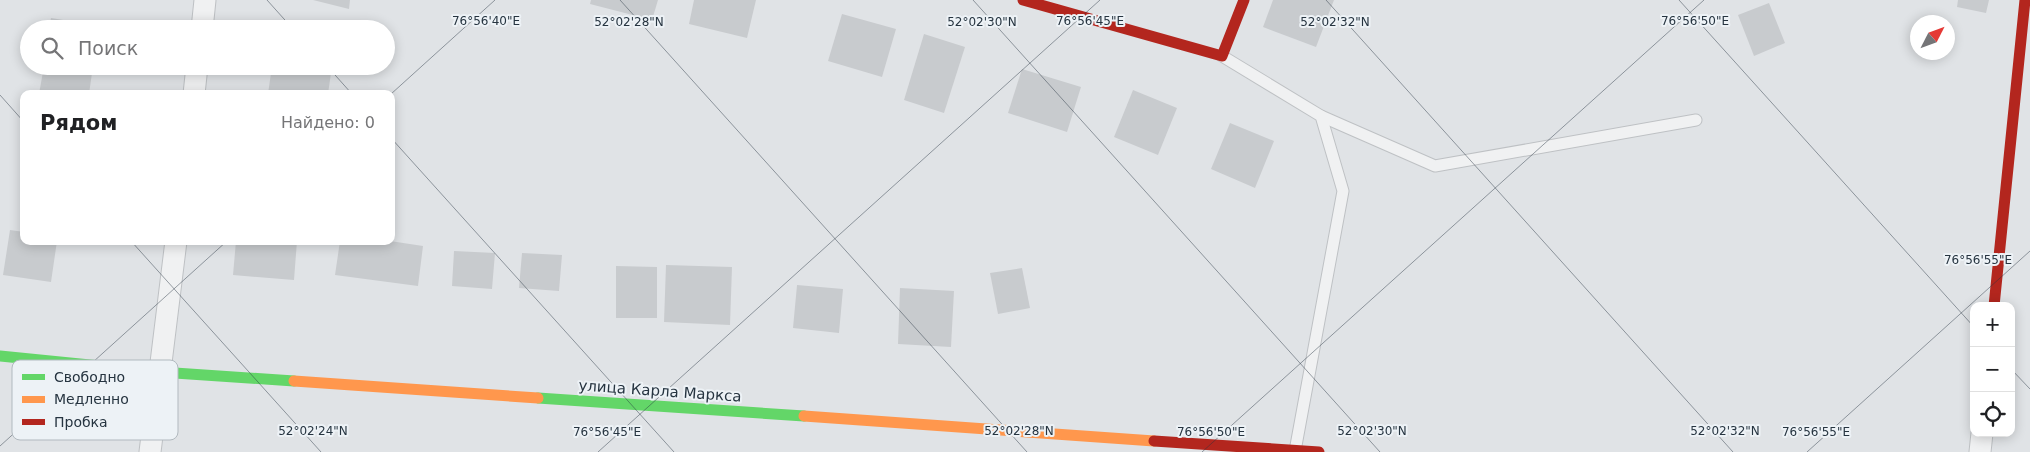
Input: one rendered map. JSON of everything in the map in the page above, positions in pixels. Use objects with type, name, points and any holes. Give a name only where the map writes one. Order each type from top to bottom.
[{"type":"street","points":[[203,20],[205,0]]},
{"type":"street","points":[[1023,0],[1222,56],[1244,0]]},
{"type":"street","points":[[1994,302],[2025,0]]},
{"type":"street","points":[[194,90],[196,75]]},
{"type":"street","points":[[161,360],[176,245]]},
{"type":"street","name":"улица Карла Маркса","points":[[0,356],[40,360]]},
{"type":"street","name":"улица Карла Маркса","points":[[178,373],[1319,452]]},
{"type":"street","points":[[1980,452],[1982,437]]},
{"type":"lane","points":[[1222,56],[1321,116],[1434,166],[1696,120]]},
{"type":"lane","points":[[1295,450],[1343,191],[1321,116]]},
{"type":"building","points":[[313,0],[350,0],[349,9]]},
{"type":"building","points":[[591,0],[658,0],[652,20],[590,4]]},
{"type":"building","points":[[694,0],[756,0],[747,38],[689,24]]},
{"type":"building","points":[[1273,0],[1334,0],[1316,47],[1263,27]]},
{"type":"building","points":[[1958,0],[1989,0],[1986,13],[1957,7]]},
{"type":"building","points":[[1769,3],[1785,43],[1754,56],[1738,15]]},
{"type":"building","points":[[842,14],[896,29],[882,77],[828,61]]},
{"type":"building","points":[[924,34],[965,47],[944,113],[904,100]]},
{"type":"building","points":[[1022,69],[1081,87],[1067,132],[1008,113]]},
{"type":"building","points":[[42,75],[92,75],[90,90],[40,90]]},
{"type":"building","points":[[271,75],[331,75],[329,90],[269,90]]},
{"type":"building","points":[[1133,90],[1177,108],[1158,155],[1114,137]]},
{"type":"building","points":[[1230,123],[1274,141],[1255,188],[1211,169]]},
{"type":"building","points":[[10,230],[20,231],[20,245],[56,245],[51,282],[3,275]]},
{"type":"building","points":[[395,242],[423,246],[418,286],[335,275],[339,245],[395,245]]},
{"type":"building","points":[[236,245],[297,245],[294,280],[233,275]]},
{"type":"building","points":[[454,251],[495,253],[492,289],[452,286]]},
{"type":"building","points":[[522,253],[562,255],[559,291],[519,288]]},
{"type":"building","points":[[666,265],[732,267],[730,325],[664,322]]},
{"type":"building","points":[[616,266],[657,267],[657,318],[616,318]]},
{"type":"building","points":[[1022,268],[1030,308],[998,314],[990,273]]},
{"type":"building","points":[[797,285],[843,289],[839,333],[793,328]]},
{"type":"building","points":[[900,288],[954,291],[951,347],[898,344]]},
{"type":"traffic: fast","points":[[0,356],[40,360]]},
{"type":"traffic: fast","points":[[178,373],[294,381]]},
{"type":"traffic: fast","points":[[538,398],[804,416]]},
{"type":"traffic: slow","points":[[294,381],[538,398]]},
{"type":"traffic: slow","points":[[804,416],[1154,441]]},
{"type":"traffic: jam","points":[[1023,0],[1222,56],[1244,0]]},
{"type":"traffic: jam","points":[[1994,302],[2025,0]]},
{"type":"traffic: jam","points":[[1154,441],[1319,452]]}]
